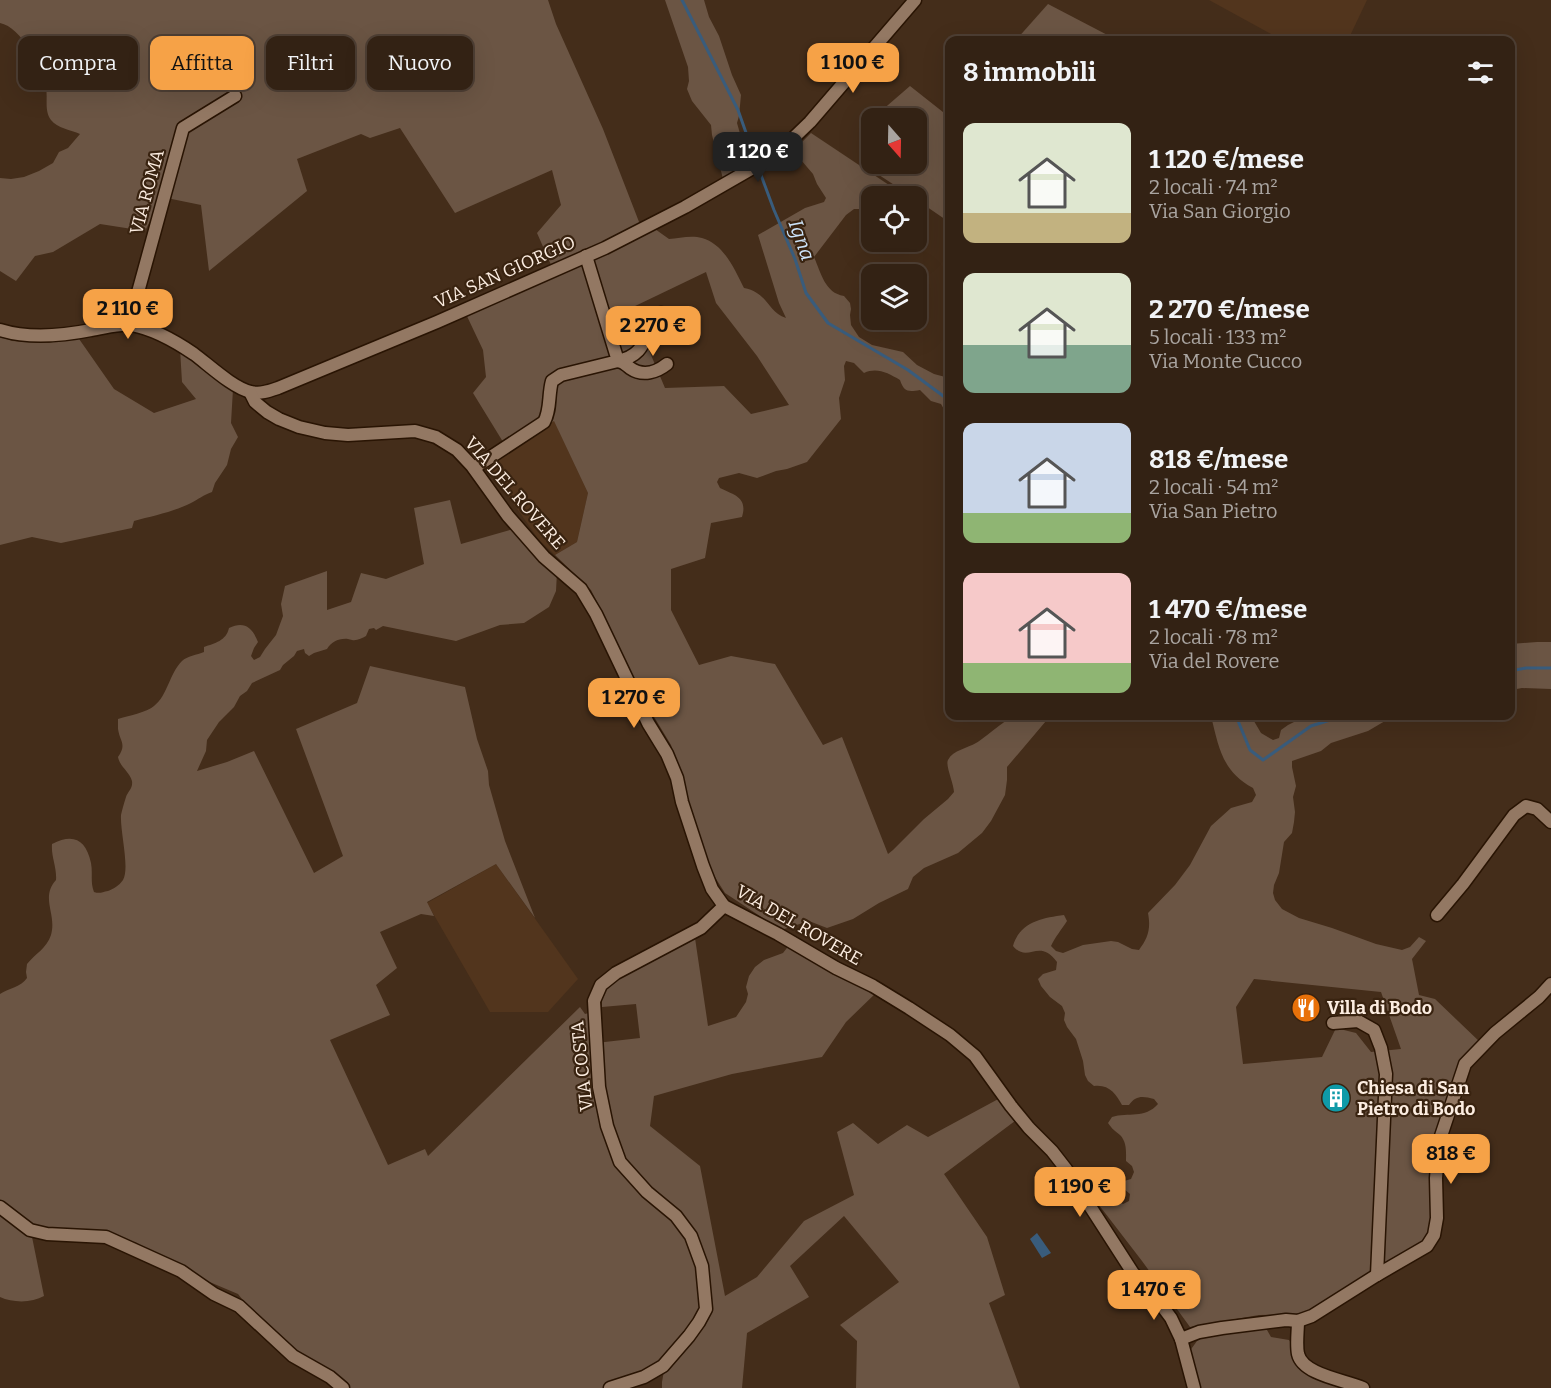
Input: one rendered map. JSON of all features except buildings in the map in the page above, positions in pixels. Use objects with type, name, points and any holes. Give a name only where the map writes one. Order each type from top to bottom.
[{"type":"street","name":"VIA SAN GIORGIO","points":[[250,392],[263,393],[278,388],[437,322],[586,256],[685,207],[765,161],[782,149],[810,122],[915,0]]},
{"type":"street","name":"VIA ROMA","points":[[129,325],[183,128],[235,96]]},
{"type":"street","points":[[586,256],[618,361]]},
{"type":"street","points":[[474,468],[544,422],[548,416],[552,381],[561,375],[635,355],[656,318],[661,314]]},
{"type":"street","points":[[0,330],[9,333],[48,336],[115,325],[145,328],[165,336],[250,392]]},
{"type":"street","points":[[618,361],[644,373],[654,372],[667,364]]},
{"type":"street","name":"VIA DEL ROVERE","points":[[250,392],[255,402],[279,419],[325,433],[348,435],[415,431],[436,437],[457,450],[474,468],[508,516],[544,557],[581,589],[596,614],[648,723],[667,754],[677,778],[682,802],[703,866],[712,889],[724,906],[900,1002],[950,1035],[975,1056],[1029,1128],[1066,1169],[1133,1273],[1150,1290],[1171,1318],[1181,1339],[1194,1388]]},
{"type":"street","points":[[1437,915],[1463,884],[1514,814],[1526,806],[1537,809],[1551,822]]},
{"type":"street","name":"VIA COSTA","points":[[610,1388],[644,1377],[663,1366],[689,1336],[706,1309],[702,1266],[691,1236],[676,1216],[647,1192],[620,1162],[607,1126],[599,1087],[594,1001],[601,985],[616,973],[701,928],[724,906]]},
{"type":"street","points":[[1181,1339],[1199,1332],[1286,1320],[1298,1321],[1312,1316],[1427,1246],[1434,1235],[1437,1218],[1436,1178],[1439,1142],[1465,1064],[1551,984]]},
{"type":"street","points":[[1333,1023],[1358,1021],[1374,1030],[1381,1048],[1386,1074],[1377,1275]]},
{"type":"street","points":[[0,1207],[30,1230],[46,1234],[106,1237],[181,1271],[214,1294],[238,1306],[293,1356],[330,1377],[343,1388]]},
{"type":"street","points":[[1298,1321],[1298,1354],[1303,1365],[1363,1388]]},
{"type":"shaded area","points":[[0,0],[548,0],[556,24],[603,129],[641,227],[552,267],[537,233],[561,205],[552,170],[455,213],[400,128],[370,138],[361,134],[297,159],[307,191],[209,271],[201,205],[162,197],[145,231],[100,224],[53,252],[35,256],[16,281],[0,271],[0,178],[24,177],[39,171],[53,163],[59,152],[68,148],[80,134],[57,125],[51,120],[47,109],[46,90],[138,90],[138,36],[20,36],[8,26],[0,23]]},
{"type":"shaded area","points":[[665,0],[704,0],[741,95],[737,123],[747,147],[747,172],[724,183],[711,125],[692,101],[687,89],[688,67]]},
{"type":"shaded area","points":[[1209,0],[1367,0],[1350,36],[1275,36]]},
{"type":"shaded area","points":[[1048,4],[1109,36],[1020,36]]},
{"type":"shaded area","points":[[910,86],[945,114],[945,219],[927,207],[927,186],[896,186],[878,174],[927,174],[927,108],[885,108]]},
{"type":"shaded area","points":[[811,133],[861,166],[861,174],[872,174],[890,186],[861,186],[861,208],[854,209],[846,215],[814,257],[828,287],[844,296],[850,303],[851,325],[859,337],[872,345],[903,352],[917,365],[945,377],[945,411],[941,404],[931,401],[920,390],[907,390],[900,380],[891,375],[878,371],[864,373],[854,363],[846,361],[845,380],[839,398],[841,419],[807,462],[757,478],[739,473],[719,478],[717,482],[720,488],[735,495],[741,501],[742,517],[711,523],[705,558],[671,569],[671,610],[699,665],[731,656],[775,664],[823,745],[842,737],[888,854],[954,792],[947,762],[953,754],[976,743],[1008,720],[1046,720],[1007,767],[1005,795],[991,821],[982,833],[958,853],[924,868],[913,877],[908,889],[853,919],[827,928],[809,921],[781,930],[725,893],[711,871],[671,745],[627,672],[591,590],[555,555],[577,542],[588,493],[554,421],[508,450],[473,393],[486,377],[483,350],[465,312],[624,246],[655,229],[669,239],[694,237],[710,241],[728,258],[744,288],[758,294],[775,311],[786,318],[779,303],[758,235],[805,208],[824,202],[826,198],[813,174],[801,160],[797,147]],"holes":[[[706,272],[716,303],[757,356],[789,405],[751,414],[724,386],[665,388],[631,308]]]},
{"type":"shaded area","points":[[0,336],[12,341],[49,343],[77,336],[114,389],[154,413],[196,399],[182,382],[180,349],[233,389],[231,423],[238,437],[231,449],[227,465],[212,492],[177,509],[134,521],[132,528],[61,543],[32,537],[0,545]]},
{"type":"shaded area","points":[[554,420],[588,493],[577,542],[555,555],[539,540],[496,479],[484,466]]},
{"type":"shaded area","points":[[450,500],[461,544],[520,527],[557,572],[556,591],[549,607],[524,623],[500,625],[456,641],[383,626],[376,630],[369,629],[366,636],[358,640],[336,641],[327,649],[309,656],[304,649],[297,651],[280,670],[252,683],[240,696],[234,707],[219,722],[207,740],[206,751],[197,771],[254,751],[314,873],[343,856],[296,729],[357,703],[370,666],[465,687],[505,841],[535,918],[496,864],[427,902],[434,916],[421,914],[380,932],[397,968],[376,985],[390,1015],[330,1040],[388,1165],[425,1149],[428,1156],[580,1007],[585,1014],[592,1012],[596,1043],[640,1038],[636,1004],[602,1007],[602,994],[608,984],[681,943],[695,938],[708,1026],[736,1017],[746,1002],[748,994],[746,987],[755,967],[764,960],[783,953],[790,944],[879,990],[846,1022],[822,1057],[732,1074],[654,1096],[650,1126],[700,1166],[725,1296],[757,1277],[804,1221],[854,1195],[837,1132],[853,1123],[878,1144],[907,1125],[928,1137],[1002,1097],[1019,1118],[944,1174],[987,1237],[1005,1295],[989,1303],[1020,1388],[856,1388],[857,1341],[840,1325],[899,1282],[844,1216],[790,1266],[809,1297],[747,1333],[742,1388],[662,1388],[665,1365],[662,1359],[634,1376],[603,1388],[347,1388],[290,1358],[238,1294],[193,1275],[135,1242],[31,1232],[44,1296],[22,1301],[0,1297],[0,994],[27,978],[27,964],[44,947],[51,935],[49,893],[56,880],[52,844],[72,839],[78,840],[86,848],[91,863],[94,892],[108,891],[118,886],[123,880],[126,867],[121,815],[132,781],[118,757],[122,746],[118,719],[154,706],[182,661],[204,652],[204,647],[223,639],[229,628],[243,625],[250,629],[258,642],[251,656],[254,660],[260,657],[276,635],[283,616],[281,604],[285,586],[327,571],[327,610],[351,602],[361,573],[386,579],[424,564],[414,508]]},
{"type":"shaded area","points":[[1551,642],[1551,689],[1515,689],[1515,644]]},
{"type":"shaded area","points":[[1212,720],[1253,720],[1261,733],[1273,740],[1279,738],[1281,730],[1298,720],[1388,720],[1368,731],[1331,743],[1321,751],[1292,761],[1296,786],[1293,797],[1294,822],[1292,833],[1284,842],[1279,873],[1274,885],[1275,900],[1282,909],[1299,918],[1376,944],[1402,950],[1410,947],[1419,937],[1426,941],[1412,959],[1419,995],[1435,999],[1481,1043],[1435,1146],[1434,1226],[1419,1248],[1369,1272],[1338,1295],[1303,1314],[1259,1315],[1190,1327],[1082,1183],[1094,1179],[1100,1181],[1104,1194],[1123,1204],[1129,1201],[1130,1194],[1124,1189],[1124,1181],[1131,1179],[1134,1172],[1132,1166],[1126,1161],[1124,1141],[1108,1123],[1112,1117],[1148,1112],[1158,1104],[1154,1099],[1143,1097],[1134,1099],[1129,1105],[1122,1105],[1111,1091],[1104,1087],[1094,1086],[1088,1081],[1076,1039],[1064,1020],[1065,1013],[1062,1006],[1050,997],[1038,979],[1043,974],[1056,970],[1057,962],[1045,951],[1024,953],[1013,946],[1016,938],[1026,926],[1040,920],[1064,915],[1067,921],[1051,946],[1056,951],[1063,953],[1083,945],[1111,941],[1139,950],[1148,933],[1148,913],[1175,885],[1190,865],[1211,826],[1231,808],[1252,802],[1256,795],[1253,788],[1234,774],[1223,758]],"holes":[[[1254,979],[1381,992],[1401,1049],[1371,1052],[1356,1033],[1336,1028],[1322,1057],[1243,1064],[1236,1007]]]},
{"type":"shaded area","points":[[496,864],[578,979],[548,1012],[490,1012],[427,903]]},
{"type":"shaded area","points":[[1263,1323],[1271,1337],[1289,1340],[1297,1363],[1303,1371],[1316,1378],[1355,1388],[1198,1388],[1189,1352],[1197,1341],[1209,1334]]},
{"type":"water","points":[[1037,1233],[1051,1253],[1042,1258],[1030,1239]]},
{"type":"waterway","name":"Igna","points":[[682,0],[738,110],[756,161]]},
{"type":"waterway","name":"Igna","points":[[758,167],[795,259],[806,293],[828,323],[908,370],[945,397]]},
{"type":"waterway","name":"Igna","points":[[1515,670],[1551,668]]},
{"type":"waterway","name":"Igna","points":[[1238,720],[1250,750],[1263,760],[1311,726],[1330,720]]},
{"type":"place","name":"Villa di Bodo","points":[[1306,1008]]},
{"type":"place","name":"Chiesa di San Pietro di Bodo","points":[[1336,1098]]}]
